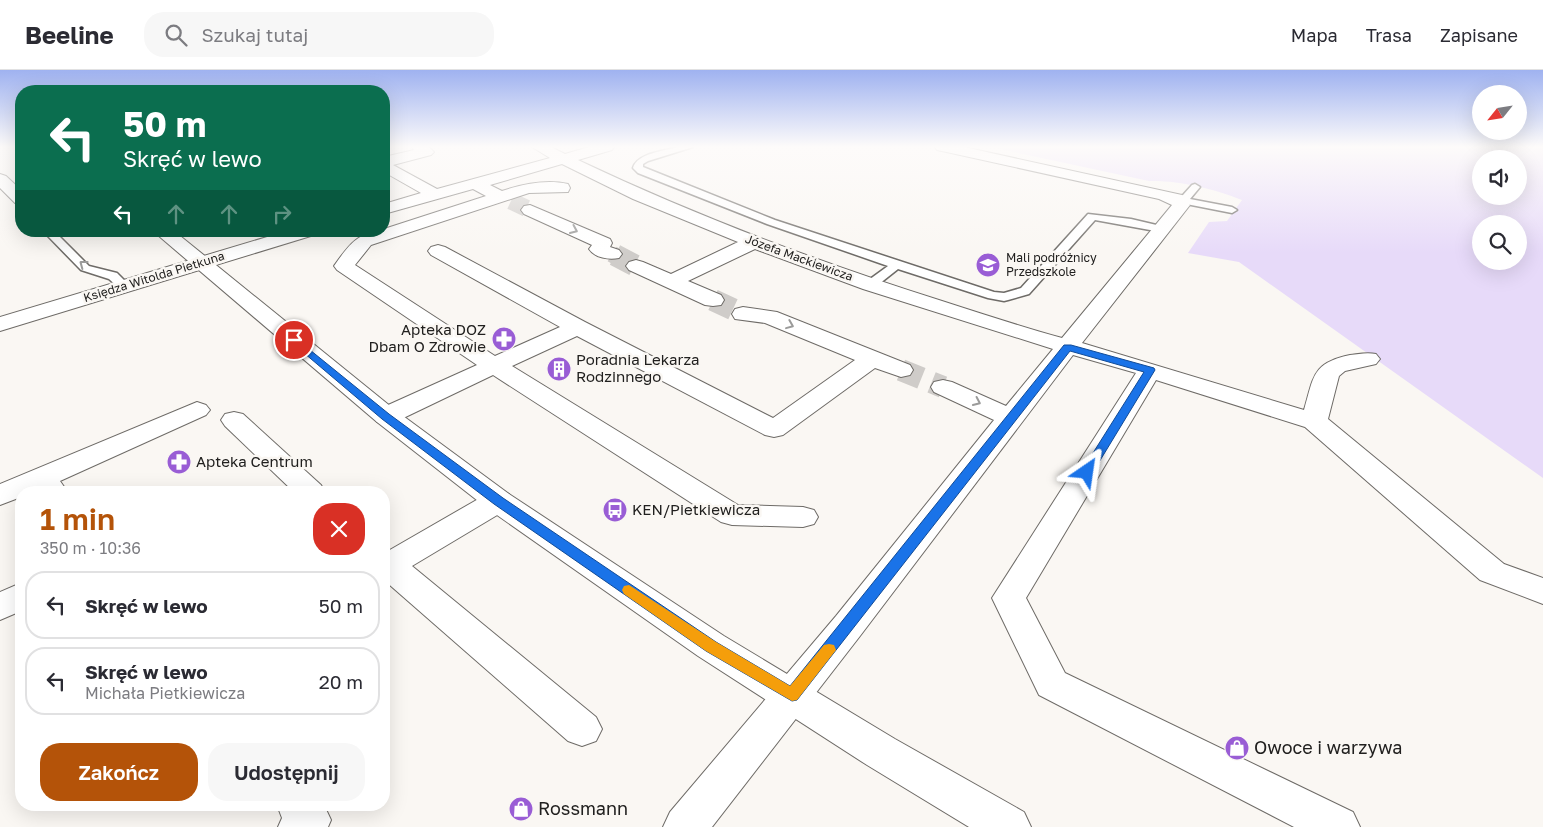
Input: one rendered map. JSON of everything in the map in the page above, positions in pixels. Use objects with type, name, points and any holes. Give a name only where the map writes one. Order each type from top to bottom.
[{"type":"street","points":[[3,182],[15,194]]},
{"type":"street","points":[[415,182],[434,194]]},
{"type":"street","name":"Józefa Mackiewicza","points":[[610,182],[754,242],[870,285],[1314,421]]},
{"type":"street","points":[[685,827],[848,626],[1010,418],[1181,205],[1185,193],[1155,193],[1106,182]]},
{"type":"street","points":[[390,207],[474,183],[506,199]]},
{"type":"street","points":[[390,233],[506,199],[527,188],[562,188]]},
{"type":"street","points":[[0,206],[15,202]]},
{"type":"street","points":[[530,210],[603,243],[600,249],[612,254]]},
{"type":"street","points":[[169,237],[386,416],[498,501],[711,646],[881,752],[1009,827]]},
{"type":"street","name":"Księdza Witolda Pietkuna","points":[[0,324],[288,237]]},
{"type":"street","points":[[378,237],[364,241],[344,266],[493,365],[732,515],[803,516]]},
{"type":"street","points":[[671,282],[754,242]]},
{"type":"street","points":[[438,251],[577,327],[774,429],[872,359]]},
{"type":"street","points":[[636,266],[713,300]]},
{"type":"street","points":[[743,314],[769,317],[901,370]]},
{"type":"street","points":[[386,416],[577,327]]},
{"type":"street","points":[[1368,359],[1337,366],[1327,374],[1314,421],[1492,572],[1543,591]]},
{"type":"street","points":[[1150,370],[1009,598],[1052,684],[1338,827]]},
{"type":"street","points":[[943,387],[1010,418]]},
{"type":"street","points":[[47,485],[197,410]]},
{"type":"street","points":[[234,420],[305,486]]},
{"type":"street","points":[[0,495],[15,492]]},
{"type":"street","points":[[390,562],[498,501]]},
{"type":"street","points":[[390,569],[582,729]]},
{"type":"street","points":[[0,607],[15,599]]},
{"type":"street","points":[[300,827],[309,820],[302,811]]},
{"type":"lane","points":[[666,182],[757,217],[896,265],[992,295],[1015,296],[1024,291],[1092,216],[1132,222],[1161,229]]},
{"type":"lane","points":[[1185,193],[1232,210]]},
{"type":"lane","points":[[54,237],[85,268],[113,276],[124,286]]},
{"type":"lane","points":[[870,285],[896,265]]},
{"type":"shaded area","points":[[1174,182],[1472,182],[1472,205],[1527,205],[1527,182],[1543,182],[1543,478],[1239,262],[1188,253],[1209,222],[1227,221],[1242,200],[1220,192]]},
{"type":"tunnel","points":[[511,201],[530,210]]},
{"type":"tunnel","points":[[612,254],[617,257]]},
{"type":"tunnel","points":[[615,255],[636,266]]},
{"type":"tunnel","points":[[713,300],[743,314]]},
{"type":"tunnel","points":[[901,370],[943,387]]},
{"type":"slow traffic","points":[[629,590],[711,646],[792,695],[829,650]]},
{"type":"place","name":"Mali podróżnicy Przedszkole","points":[[988,265]]},
{"type":"place","name":"Apteka DOZ Dbam O Zdrowie","points":[[504,339]]},
{"type":"place","name":"Poradnia Lekarza Rodzinnego","points":[[559,369]]},
{"type":"place","name":"Apteka Centrum","points":[[179,462]]},
{"type":"place","name":"KEN/Pietkiewicza","points":[[615,510]]},
{"type":"place","name":"Owoce i warzywa","points":[[1237,748]]},
{"type":"place","name":"Rossmann","points":[[521,809]]},
{"type":"route","points":[[294,340],[386,416],[498,501],[711,646],[792,695],[1068,347],[1150,370],[1087,472]]}]
